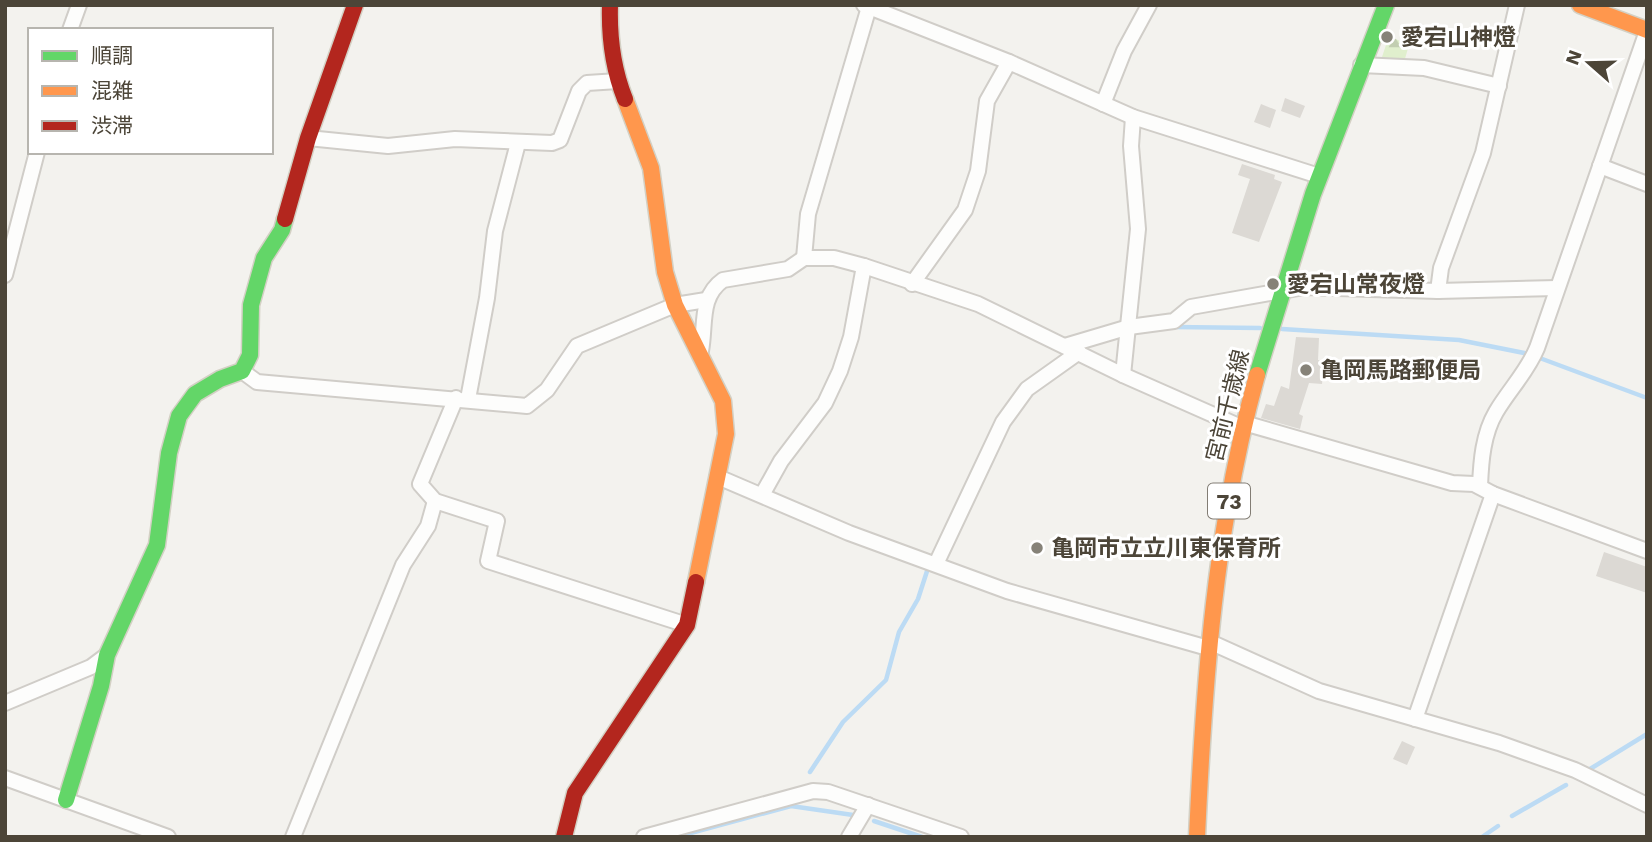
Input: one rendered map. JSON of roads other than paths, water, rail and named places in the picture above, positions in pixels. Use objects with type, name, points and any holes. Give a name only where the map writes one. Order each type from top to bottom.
[{"type":"street","points":[[71,28],[79,5]]},
{"type":"street","points":[[66,800],[101,686],[107,655],[157,545],[169,453],[179,416],[195,394],[220,379],[242,371],[250,355],[251,305],[264,258],[282,230],[308,138],[355,5]]},
{"type":"street","points":[[564,837],[575,793],[687,625],[726,434],[723,401],[701,351],[676,305],[664,272],[651,168],[618,81],[609,32],[610,5]]},
{"type":"street","points":[[1103,104],[1124,51],[1149,5]]},
{"type":"street","name":"宮前千歳線","points":[[1197,837],[1209,645],[1225,519],[1244,425],[1282,291],[1319,176],[1386,5]]},
{"type":"street","points":[[1438,291],[1441,268],[1483,153],[1517,5]]},
{"type":"street","points":[[1480,486],[1488,430],[1496,413],[1529,367],[1647,31],[1580,5]]},
{"type":"street","points":[[804,258],[808,214],[866,6],[1009,62],[1133,117],[1319,176]]},
{"type":"street","points":[[912,284],[965,210],[978,171],[987,101],[1009,62]]},
{"type":"street","points":[[1361,65],[1424,68],[1499,86]]},
{"type":"street","points":[[308,138],[388,146],[455,139],[518,143],[560,141],[579,91],[587,83],[618,81]]},
{"type":"street","points":[[1123,376],[1138,229],[1131,146],[1133,117]]},
{"type":"street","points":[[518,143],[495,231],[487,298],[462,399],[420,484],[435,501],[497,521],[488,561],[687,625]]},
{"type":"street","points":[[5,275],[36,154]]},
{"type":"street","points":[[1600,166],[1647,184]]},
{"type":"street","points":[[701,351],[706,300],[714,286],[723,280],[788,269],[804,258],[834,258],[978,304],[1123,376],[1244,425],[1452,482],[1480,486],[1493,494],[1647,551]]},
{"type":"street","points":[[762,495],[781,461],[825,403],[840,370],[851,337],[864,266]]},
{"type":"street","points":[[936,564],[1003,422],[1027,389],[1072,349],[1129,327],[1174,321],[1191,307],[1304,287],[1438,291],[1557,288]]},
{"type":"street","points":[[242,371],[257,382],[527,406],[547,390],[577,346],[676,305],[706,300]]},
{"type":"street","points":[[718,477],[849,533],[1007,591],[1209,645],[1319,691],[1499,743],[1575,770],[1647,804]]},
{"type":"street","points":[[1415,719],[1493,494]]},
{"type":"street","points":[[293,837],[403,565],[428,526],[435,501]]},
{"type":"street","points":[[5,704],[91,667],[107,655]]},
{"type":"street","points":[[5,778],[168,837]]},
{"type":"street","points":[[645,837],[813,791],[828,792],[961,837]]},
{"type":"street","points":[[849,837],[868,805]]},
{"type":"waterway","points":[[1173,327],[1260,328]]},
{"type":"waterway","points":[[1282,329],[1459,340],[1529,354],[1647,398]]},
{"type":"waterway","points":[[810,772],[843,722],[886,680],[899,632],[918,599],[929,565]]},
{"type":"waterway","points":[[1590,769],[1647,734]]},
{"type":"waterway","points":[[1512,816],[1566,785]]},
{"type":"waterway","points":[[676,837],[791,806],[853,815]]},
{"type":"waterway","points":[[874,821],[922,837]]},
{"type":"waterway","points":[[1482,837],[1498,826]]},
{"type":"place","name":"愛宕山神燈","points":[[1387,37]]},
{"type":"place","name":"愛宕山常夜燈","points":[[1273,284]]},
{"type":"place","name":"亀岡馬路郵便局","points":[[1306,370]]},
{"type":"place","name":"亀岡市立立川東保育所","points":[[1037,548]]}]
